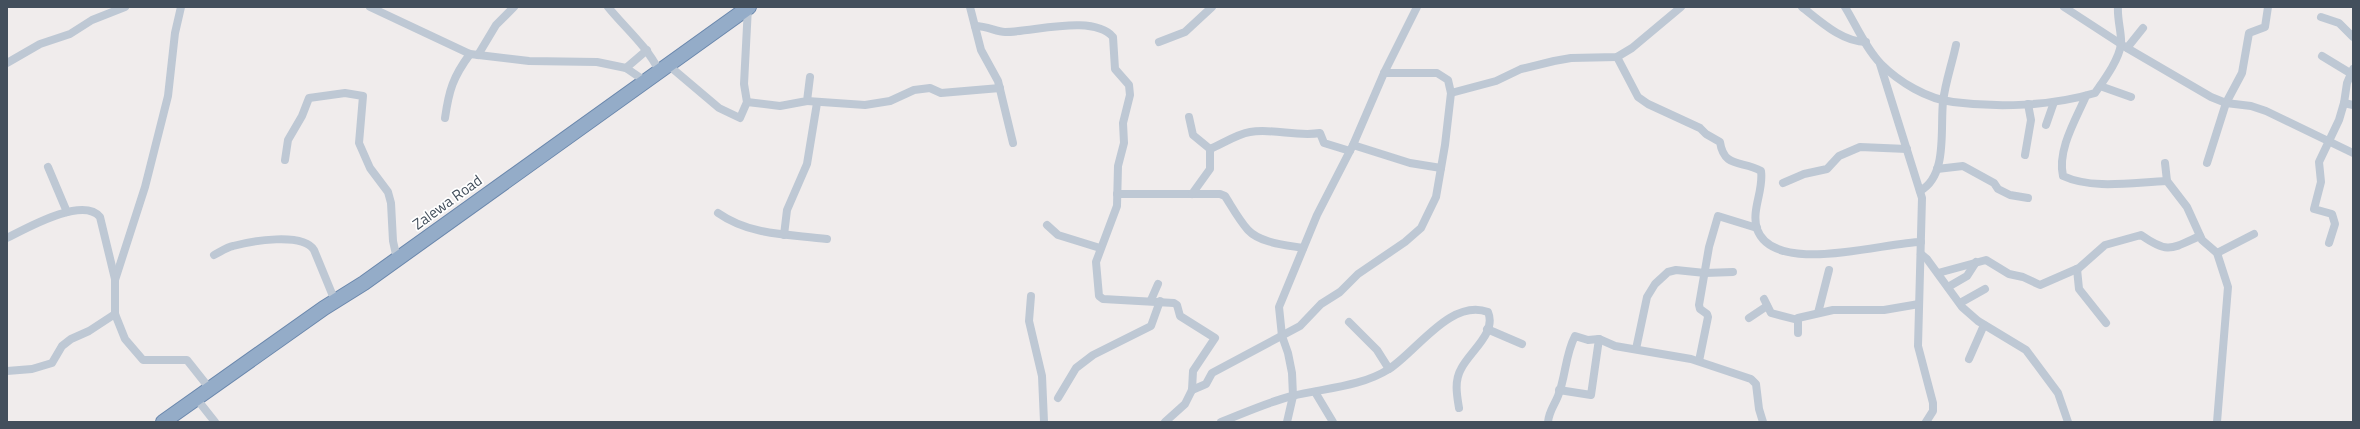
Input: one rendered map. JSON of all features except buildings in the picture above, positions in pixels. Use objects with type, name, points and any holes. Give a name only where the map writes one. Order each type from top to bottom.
[{"type":"highway","name":"Zalewa Road","points":[[167,420],[196,398],[397,259],[748,7]]},
{"type":"street","points":[[7,62],[40,44],[70,34],[92,20],[125,7]]},
{"type":"street","points":[[115,280],[145,187],[168,96],[175,33],[181,7]]},
{"type":"street","points":[[370,7],[474,55],[540,61],[597,62],[626,68],[645,81]]},
{"type":"street","points":[[446,118],[450,86],[456,72],[474,55],[496,25],[514,7]]},
{"type":"street","points":[[608,7],[627,30],[663,68],[719,108],[740,118],[747,102],[744,84],[748,7]]},
{"type":"street","points":[[970,7],[982,50],[1000,88],[1013,143]]},
{"type":"street","points":[[1159,42],[1185,32],[1212,7]]},
{"type":"street","points":[[1288,422],[1293,396],[1288,353],[1282,336],[1279,307],[1317,215],[1352,148],[1384,73],[1417,7]]},
{"type":"street","points":[[1451,93],[1496,81],[1521,69],[1554,61],[1571,58],[1617,57],[1632,48],[1681,7]]},
{"type":"street","points":[[1802,7],[1828,27],[1848,39],[1856,42],[1866,42]]},
{"type":"street","points":[[1845,7],[1880,64],[1920,191],[1923,207],[1918,346],[1933,403],[1933,410],[1926,422]]},
{"type":"street","points":[[2064,7],[2124,46],[2211,97],[2226,103],[2251,106],[2266,111],[2353,153]]},
{"type":"street","points":[[2118,7],[2117,21],[2124,46]]},
{"type":"street","points":[[2207,163],[2226,103],[2242,73],[2249,32],[2265,26],[2268,7]]},
{"type":"street","points":[[2321,17],[2339,23],[2353,37]]},
{"type":"street","points":[[975,26],[987,26],[1002,32],[1084,26],[1104,29],[1113,37],[1115,69],[1129,84],[1130,95],[1124,117],[1124,143],[1118,166],[1115,213],[1100,248],[1096,262],[1100,298],[1174,303],[1177,305],[1180,316],[1215,338],[1193,371],[1192,390],[1185,404],[1165,422]]},
{"type":"street","points":[[1880,64],[1916,90],[1943,101],[1962,104],[2028,104],[2054,102],[2095,93],[2110,71],[2124,46],[2143,28]]},
{"type":"street","points":[[1920,191],[1930,184],[1940,156],[1943,101],[1956,45]]},
{"type":"street","points":[[626,68],[647,50]]},
{"type":"street","points":[[2322,56],[2352,71],[2347,83],[2344,103],[2330,142],[2319,162],[2321,182],[2314,209],[2332,214],[2335,224],[2330,243]]},
{"type":"street","points":[[1617,57],[1638,97],[1648,104],[1700,128],[1706,134],[1720,142],[1723,154],[1731,161],[1754,167],[1761,171],[1757,199],[1757,228],[1763,237],[1773,246],[1786,252],[1801,254],[1849,252],[1887,244],[1921,242]]},
{"type":"street","points":[[1192,390],[1206,384],[1212,373],[1300,326],[1321,304],[1340,292],[1358,274],[1404,242],[1421,228],[1436,197],[1451,93],[1448,80],[1437,73],[1384,73]]},
{"type":"street","points":[[807,101],[810,77]]},
{"type":"street","points":[[2100,86],[2131,97]]},
{"type":"street","points":[[747,102],[780,106],[807,101],[817,103],[865,105],[890,101],[910,91],[925,88],[933,89],[941,93],[1000,88]]},
{"type":"street","points":[[285,160],[288,140],[302,116],[309,98],[344,93],[363,96],[359,143],[370,168],[388,192],[391,203],[393,241],[397,259]]},
{"type":"street","points":[[2086,96],[2065,151],[2061,165],[2063,176],[2075,181],[2101,182],[2167,180]]},
{"type":"street","points":[[2046,125],[2054,102]]},
{"type":"street","points":[[784,235],[789,204],[807,164],[817,103]]},
{"type":"street","points":[[2344,103],[2353,105]]},
{"type":"street","points":[[2025,155],[2031,120],[2028,104]]},
{"type":"street","points":[[1189,117],[1193,135],[1210,149]]},
{"type":"street","points":[[1210,149],[1248,132],[1267,130],[1308,135],[1320,134],[1324,143],[1352,148],[1410,163],[1441,168]]},
{"type":"street","points":[[1783,183],[1804,174],[1827,169],[1839,156],[1860,147],[1907,149]]},
{"type":"street","points":[[1192,194],[1210,169],[1210,149]]},
{"type":"street","points":[[2165,163],[2167,180],[2187,207],[2200,236],[2217,253],[2228,287],[2218,422]]},
{"type":"street","points":[[1936,169],[1963,166],[1994,183],[1998,189],[2010,195],[2028,198]]},
{"type":"street","points":[[48,167],[67,212]]},
{"type":"street","points":[[1117,194],[1216,193],[1225,196],[1248,230],[1254,234],[1264,239],[1303,248]]},
{"type":"street","points":[[7,238],[67,212],[83,208],[95,211],[100,217],[115,280],[115,314],[125,339],[143,360],[187,360],[210,389]]},
{"type":"street","points":[[718,213],[752,230],[827,239]]},
{"type":"street","points":[[1699,361],[1708,317],[1699,308],[1705,273],[1718,216],[1757,228]]},
{"type":"street","points":[[1048,225],[1058,235],[1100,248]]},
{"type":"street","points":[[2217,253],[2254,234]]},
{"type":"street","points":[[1938,273],[1986,260],[2008,274],[2023,277],[2040,286],[2077,269],[2105,245],[2141,235],[2159,247],[2176,247],[2200,236]]},
{"type":"street","points":[[214,255],[232,246],[265,240],[285,240],[309,244],[314,250],[335,301]]},
{"type":"street","points":[[1921,254],[1938,273],[1960,303],[1984,325],[2026,350],[2058,393],[2068,422]]},
{"type":"street","points":[[1948,287],[1967,276],[1976,262]]},
{"type":"street","points":[[2077,269],[2079,289],[2106,323]]},
{"type":"street","points":[[1818,313],[1829,270]]},
{"type":"street","points":[[1636,349],[1647,297],[1656,284],[1671,271],[1705,273],[1733,272]]},
{"type":"street","points":[[1058,398],[1076,368],[1093,355],[1151,326],[1158,284]]},
{"type":"street","points":[[1960,303],[1985,289]]},
{"type":"street","points":[[1031,296],[1029,321],[1042,376],[1044,422]]},
{"type":"street","points":[[1749,318],[1766,302],[1771,313],[1798,320]]},
{"type":"street","points":[[1798,320],[1798,318],[1833,310],[1884,310],[1919,304]]},
{"type":"street","points":[[1221,422],[1293,396],[1358,382],[1389,369],[1446,320],[1459,312],[1481,310],[1488,312],[1490,318],[1487,329],[1460,369],[1457,390],[1459,408]]},
{"type":"street","points":[[7,371],[32,369],[52,362],[62,346],[71,339],[89,331],[115,314]]},
{"type":"street","points":[[1798,320],[1798,333]]},
{"type":"street","points":[[1349,322],[1377,350],[1389,369]]},
{"type":"street","points":[[1969,359],[1984,325]]},
{"type":"street","points":[[1487,329],[1522,344]]},
{"type":"street","points":[[1548,422],[1549,411],[1559,390],[1568,351],[1575,336],[1588,340],[1599,339],[1615,346],[1699,361],[1751,379],[1756,384],[1759,410],[1763,422]]},
{"type":"street","points":[[1559,390],[1591,395],[1599,339]]},
{"type":"street","points":[[1315,392],[1333,422]]},
{"type":"street","points":[[196,398],[215,422]]}]
